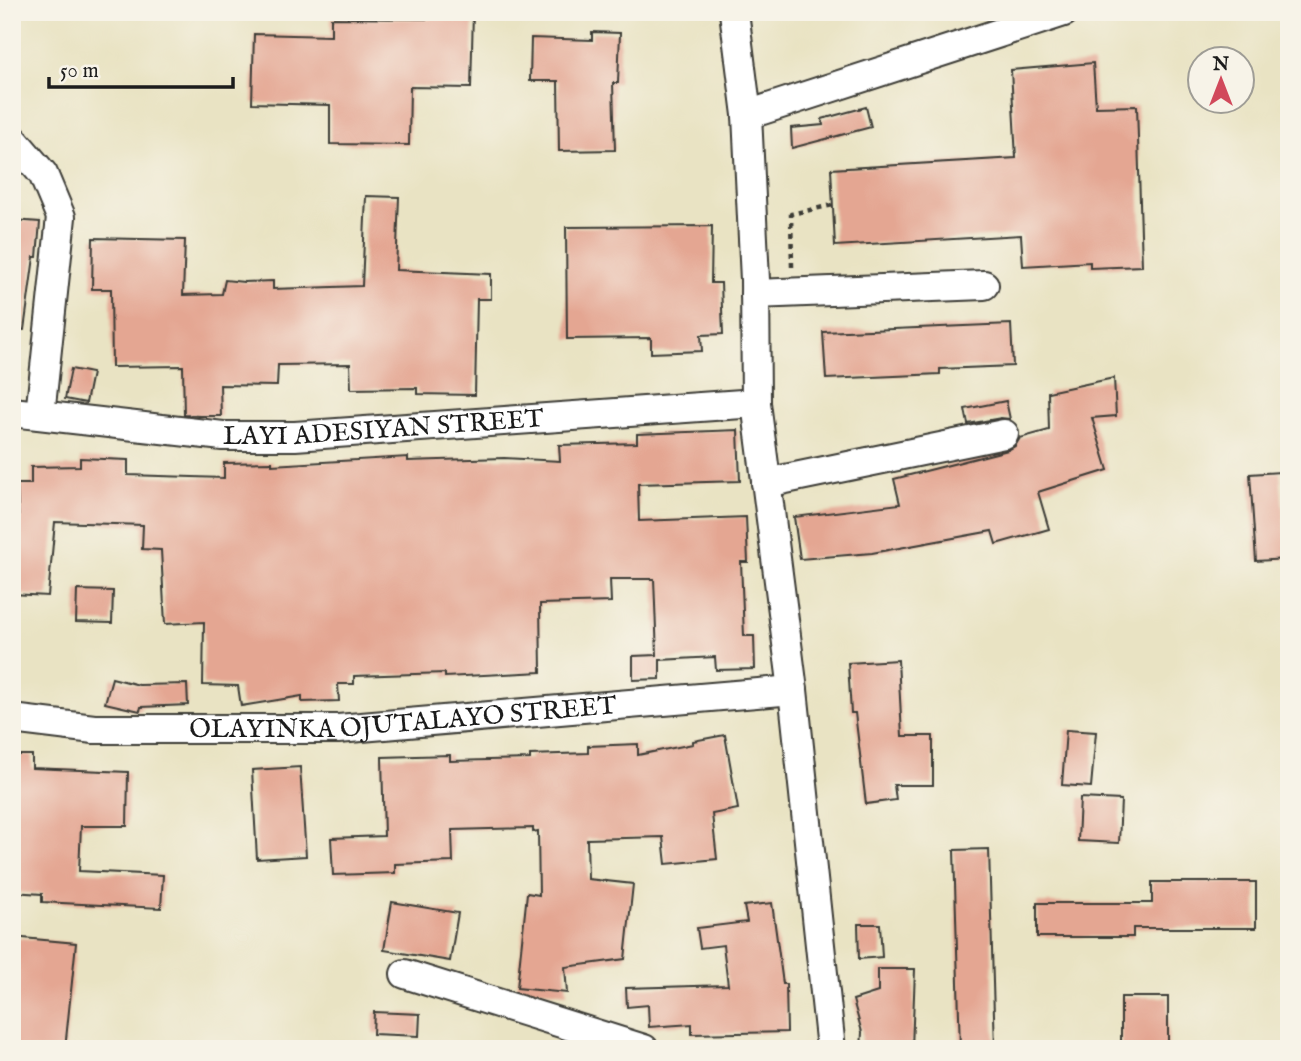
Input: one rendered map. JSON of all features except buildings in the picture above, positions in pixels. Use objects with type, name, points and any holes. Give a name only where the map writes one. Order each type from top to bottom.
[{"type":"street","points":[[734,12],[747,115],[755,287],[756,403],[793,690],[831,1049]]},
{"type":"street","points":[[747,115],[1064,12]]},
{"type":"street","points":[[12,138],[43,174],[61,216],[40,415]]},
{"type":"street","points":[[755,287],[984,285]]},
{"type":"street","name":"LAYI ADESIYAN STREET","points":[[12,412],[223,436],[295,436],[756,403]]},
{"type":"street","points":[[766,483],[1004,434]]},
{"type":"street","name":"OLAYINKA OJUTALAYO STREET","points":[[12,719],[94,729],[338,729],[793,690]]},
{"type":"street","points":[[405,974],[644,1049]]},
{"type":"path","points":[[755,287],[793,279],[791,214],[833,205]]}]
